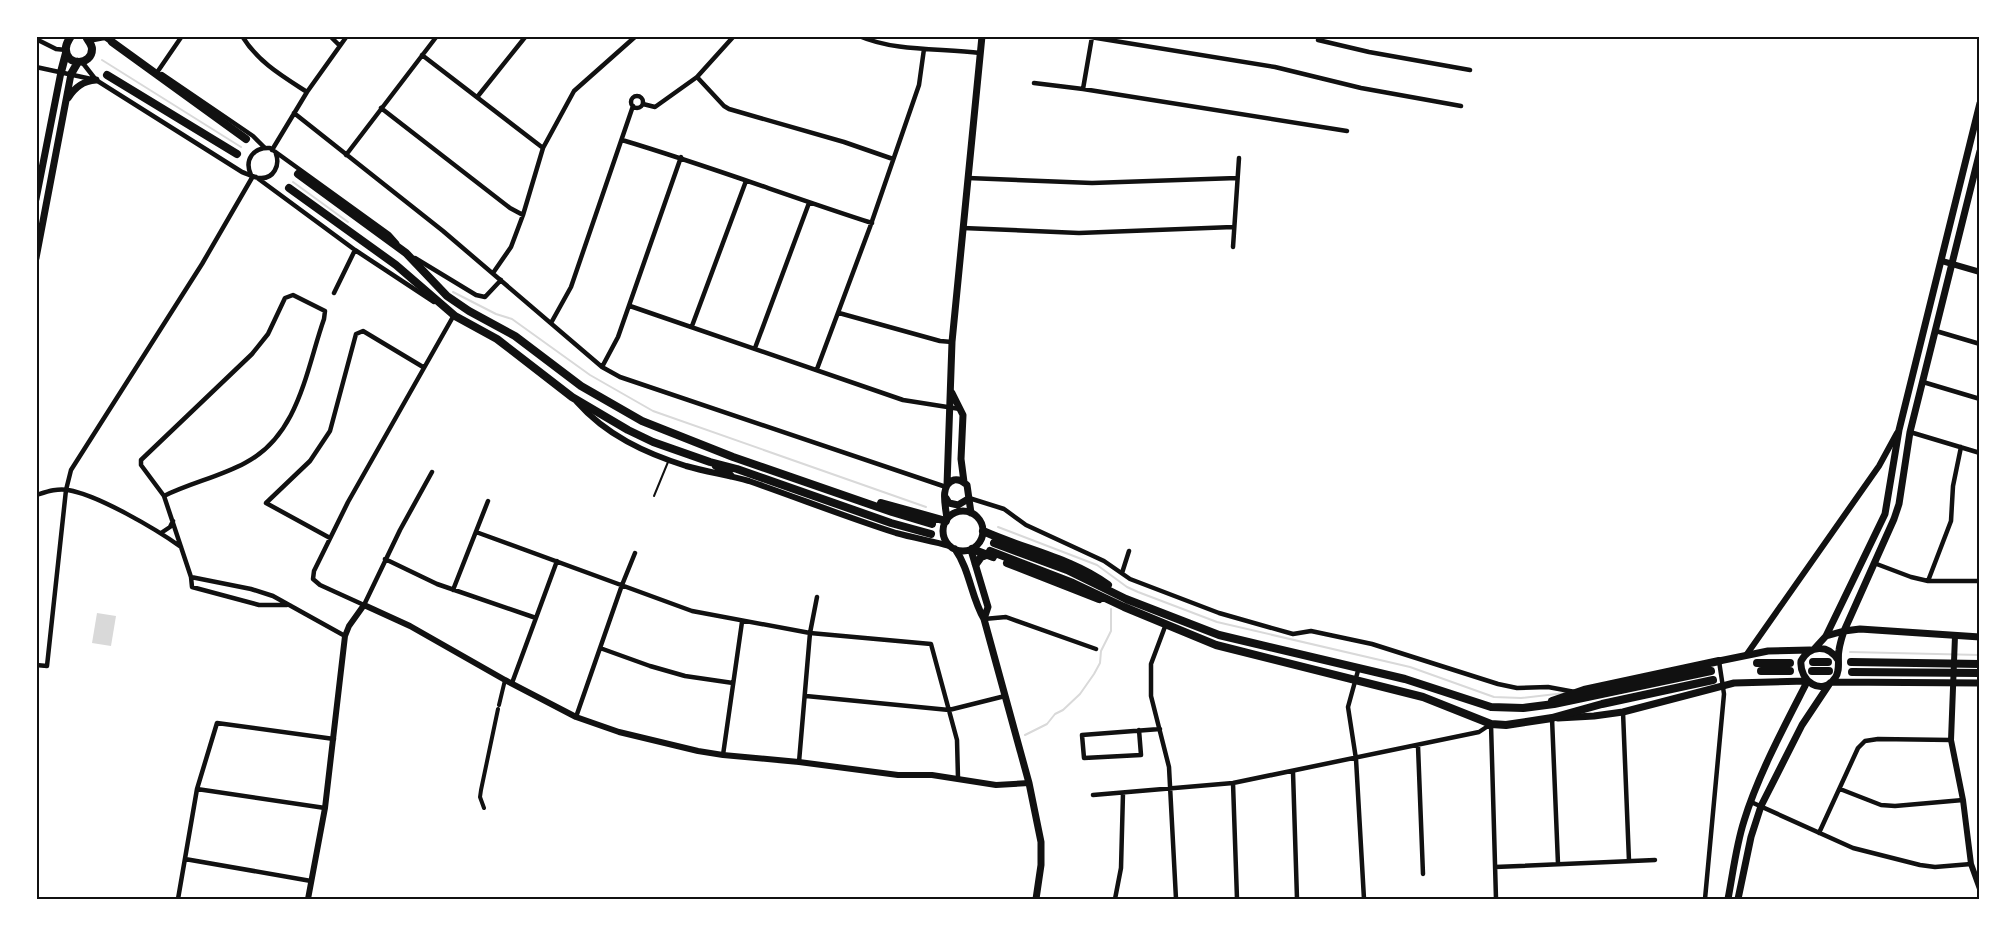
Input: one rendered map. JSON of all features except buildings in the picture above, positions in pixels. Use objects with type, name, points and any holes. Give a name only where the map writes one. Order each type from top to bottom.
[{"type":"main road","points":[[982,36],[952,342],[946,490],[947,520],[943,531],[964,563],[977,608],[984,619],[1029,783],[1041,842],[1041,865],[1036,899]]},
{"type":"main road","points":[[36,199],[67,44],[71,37],[87,38],[91,46],[91,53],[71,74],[38,235],[36,258]]},
{"type":"main road","points":[[108,38],[246,139],[176,93]]},
{"type":"main road","points":[[66,52],[72,60],[80,62]]},
{"type":"main road","points":[[106,76],[123,84],[237,154]]},
{"type":"main road","points":[[66,100],[78,87],[88,81],[96,80]]},
{"type":"main road","points":[[1807,681],[1802,675],[1802,661],[1826,636],[1888,501],[1899,430],[1980,103]]},
{"type":"main road","points":[[46,151],[56,152]]},
{"type":"main road","points":[[1738,899],[1751,837],[1761,806],[1802,725],[1839,672],[1838,660],[1844,631],[1899,504],[1910,432],[1980,151]]},
{"type":"main road","points":[[298,174],[406,253],[447,297],[515,336],[581,386],[613,405],[658,429],[816,486],[932,524]]},
{"type":"main road","points":[[289,188],[396,265],[455,316],[497,339],[572,397],[642,437],[891,524],[932,534]]},
{"type":"main road","points":[[950,391],[963,415],[961,459],[964,482]]},
{"type":"main road","points":[[710,462],[730,475]]},
{"type":"main road","points":[[946,490],[957,480],[968,485],[971,513],[980,521],[983,531],[980,542],[971,549]]},
{"type":"main road","points":[[816,486],[947,520]]},
{"type":"main road","points":[[946,490],[950,503],[957,506],[969,497]]},
{"type":"main road","points":[[947,520],[956,513],[971,513]]},
{"type":"main road","points":[[983,531],[1094,575],[1125,603]]},
{"type":"main road","points":[[994,543],[1081,576],[1166,625],[1216,645],[1356,678],[1447,705],[1491,724],[1506,725],[1552,718],[1623,712],[1723,685],[1762,681],[1807,681],[1818,686],[1831,683],[1953,680],[1980,683]]},
{"type":"main road","points":[[952,547],[988,553],[1125,603],[1219,634],[1359,667],[1478,703],[1506,709],[1533,707],[1712,676],[1552,718]]},
{"type":"main road","points":[[971,549],[988,608],[984,619]]},
{"type":"main road","points":[[976,564],[988,553]]},
{"type":"main road","points":[[1850,616],[1860,629]]},
{"type":"main road","points":[[1826,636],[1860,629],[1980,637]]},
{"type":"main road","points":[[1533,707],[1575,693],[1748,654],[1820,647],[1831,651],[1838,660]]},
{"type":"main road","points":[[1268,658],[1271,648]]},
{"type":"main road","points":[[1813,662],[1828,662]]},
{"type":"main road","points":[[1851,662],[1980,664]]},
{"type":"main road","points":[[1759,667],[1790,667]]},
{"type":"main road","points":[[1812,671],[1829,671]]},
{"type":"main road","points":[[1852,672],[1980,673]]},
{"type":"main road","points":[[1728,899],[1741,834],[1751,802],[1807,681]]},
{"type":"main road","points":[[1447,705],[1451,693]]},
{"type":"main road","points":[[1506,709],[1502,715],[1506,725]]},
{"type":"street","points":[[158,71],[182,36]]},
{"type":"street","points":[[242,36],[251,51],[265,64],[307,92]]},
{"type":"street","points":[[330,36],[339,45]]},
{"type":"street","points":[[273,150],[307,92],[347,36]]},
{"type":"street","points":[[346,155],[437,36]]},
{"type":"street","points":[[478,96],[526,36]]},
{"type":"street","points":[[493,273],[511,247],[543,148],[574,91],[636,36]]},
{"type":"street","points":[[643,104],[655,107],[697,77],[734,36]]},
{"type":"street","points":[[859,36],[870,41],[924,49],[980,53]]},
{"type":"street","points":[[1084,36],[1275,67],[1361,88],[1461,106]]},
{"type":"street","points":[[1083,89],[1092,37]]},
{"type":"street","points":[[87,38],[108,38],[253,136],[265,148]]},
{"type":"street","points":[[36,39],[66,52]]},
{"type":"street","points":[[1318,40],[1369,52],[1470,70]]},
{"type":"street","points":[[817,369],[872,223],[919,84],[924,49]]},
{"type":"street","points":[[422,55],[543,148]]},
{"type":"street","points":[[80,62],[96,80],[242,172],[265,177],[273,173],[278,164],[277,155],[273,150]]},
{"type":"street","points":[[36,67],[96,80]]},
{"type":"street","points":[[697,77],[729,109],[844,142],[893,159]]},
{"type":"street","points":[[1034,83],[1347,131]]},
{"type":"street","points":[[551,323],[571,287],[622,140],[633,106],[632,100],[635,96],[642,98],[643,104]]},
{"type":"street","points":[[633,106],[638,108],[643,104]]},
{"type":"street","points":[[381,108],[510,208],[523,215]]},
{"type":"street","points":[[294,113],[443,231],[602,367],[620,377],[946,490]]},
{"type":"street","points":[[622,140],[872,223]]},
{"type":"street","points":[[501,280],[485,297],[476,295],[406,253],[389,234],[273,150],[265,148],[256,150],[249,157],[248,166],[253,176],[355,250],[455,316],[423,367],[348,502],[314,572],[313,579],[320,585],[410,626],[508,682],[576,717],[619,732],[723,755],[898,775],[932,775],[996,785],[1029,783]]},
{"type":"street","points":[[602,367],[630,306],[681,158]]},
{"type":"street","points":[[1233,247],[1239,158]]},
{"type":"street","points":[[36,665],[47,666],[66,490],[71,470],[202,264],[253,176]]},
{"type":"street","points":[[968,178],[1092,183],[1237,178]]},
{"type":"street","points":[[692,326],[746,181]]},
{"type":"street","points":[[755,348],[809,203]]},
{"type":"street","points":[[963,228],[1079,233],[1233,227]]},
{"type":"street","points":[[334,293],[355,250]]},
{"type":"street","points":[[1942,261],[1980,272]]},
{"type":"street","points":[[164,496],[248,462],[278,435],[300,396],[325,311],[293,295],[285,298],[268,334],[252,354],[141,460],[141,465],[164,496],[191,577],[192,587],[259,605],[286,605]]},
{"type":"street","points":[[630,306],[903,400],[960,409]]},
{"type":"street","points":[[839,313],[952,342]]},
{"type":"street","points":[[1935,330],[1980,344]]},
{"type":"street","points":[[330,538],[266,503],[310,461],[330,431],[357,334],[363,331],[423,367]]},
{"type":"street","points":[[1923,382],[1980,399]]},
{"type":"street","points":[[572,397],[595,421],[612,433],[631,444],[668,459],[730,475],[897,533],[952,547]]},
{"type":"street","points":[[1748,654],[1878,466],[1899,430]]},
{"type":"street","points":[[1910,432],[1980,453]]},
{"type":"street","points":[[1928,581],[1951,521],[1953,486],[1961,447]]},
{"type":"street","points":[[308,899],[334,739],[345,636],[432,472]]},
{"type":"street","points":[[36,495],[52,490],[66,490],[85,495],[161,533],[181,547]]},
{"type":"street","points":[[969,497],[1004,509],[1026,525],[1086,551],[1149,587],[1219,613],[1293,634],[1311,631],[1372,644],[1498,684],[1517,688],[1548,687],[1575,693]]},
{"type":"street","points":[[453,590],[488,501]]},
{"type":"street","points":[[161,533],[170,527],[173,519]]},
{"type":"street","points":[[476,532],[692,611],[810,633],[931,644],[957,740],[958,778]]},
{"type":"street","points":[[1122,573],[1129,551]]},
{"type":"street","points":[[576,717],[635,553]]},
{"type":"street","points":[[386,559],[453,590],[536,618]]},
{"type":"street","points":[[484,808],[480,797],[481,790],[499,707],[557,561]]},
{"type":"street","points":[[1874,563],[1928,581],[1980,581]]},
{"type":"street","points":[[191,577],[273,596],[345,636]]},
{"type":"street","points":[[799,762],[810,633],[817,597]]},
{"type":"street","points":[[1169,616],[1151,664],[1151,696],[1169,767],[1176,899]]},
{"type":"street","points":[[984,619],[1006,617],[1096,649]]},
{"type":"street","points":[[723,755],[742,622]]},
{"type":"street","points":[[1954,636],[1951,740],[1963,800],[1971,864],[1980,889]]},
{"type":"street","points":[[600,648],[685,676],[733,683]]},
{"type":"street","points":[[1705,899],[1723,685],[1719,661]]},
{"type":"street","points":[[1359,667],[1348,707],[1356,759],[1364,899]]},
{"type":"street","points":[[806,696],[949,710],[1005,696]]},
{"type":"street","points":[[1623,712],[1629,861]]},
{"type":"street","points":[[1552,718],[1558,864]]},
{"type":"street","points":[[178,899],[196,789],[217,723],[334,739]]},
{"type":"street","points":[[1093,795],[1233,783],[1418,746],[1479,732],[1491,724]]},
{"type":"street","points":[[1491,724],[1496,899]]},
{"type":"street","points":[[1139,730],[1141,755],[1084,758],[1082,735],[1139,730],[1160,729]]},
{"type":"street","points":[[1819,833],[1858,748],[1865,741],[1878,739],[1951,740]]},
{"type":"street","points":[[1418,746],[1424,874]]},
{"type":"street","points":[[1293,772],[1297,899]]},
{"type":"street","points":[[1233,783],[1237,899]]},
{"type":"street","points":[[196,789],[324,808]]},
{"type":"street","points":[[1840,789],[1881,805],[1895,806],[1963,800]]},
{"type":"street","points":[[1115,899],[1121,868],[1123,793]]},
{"type":"street","points":[[1751,802],[1853,848],[1920,865],[1935,867],[1971,864]]},
{"type":"street","points":[[184,859],[311,881]]},
{"type":"street","points":[[1495,867],[1655,860]]},
{"type":"lane","points":[[654,496],[668,459]]},
{"type":"shaded area","points":[[97,613],[116,616],[111,646],[92,643]]},
{"type":"waterway","points":[[102,60],[241,147]]},
{"type":"waterway","points":[[293,182],[348,222]]},
{"type":"waterway","points":[[453,292],[496,314],[512,319],[590,375],[653,411],[926,507]]},
{"type":"waterway","points":[[998,527],[1097,565],[1127,587],[1217,622],[1410,667],[1494,697],[1521,698],[1565,693]]},
{"type":"waterway","points":[[1025,735],[1047,724],[1055,714],[1063,710],[1080,694],[1094,674],[1100,663],[1101,651],[1111,631],[1111,609]]},
{"type":"waterway","points":[[1850,652],[1980,655]]}]
